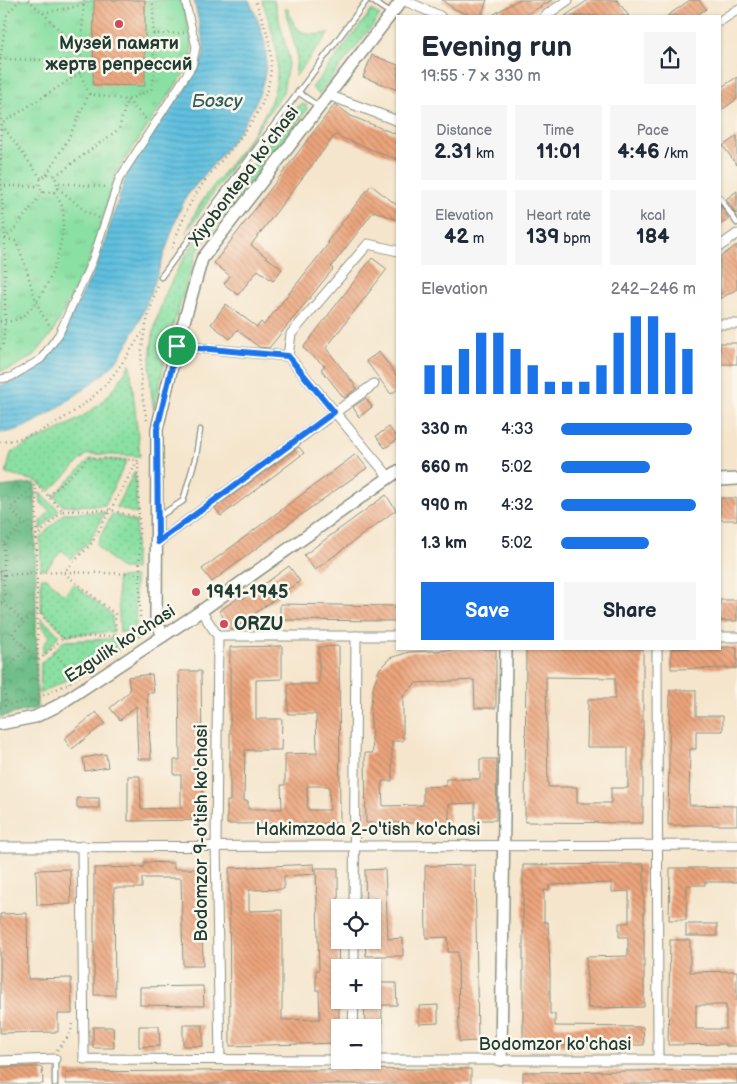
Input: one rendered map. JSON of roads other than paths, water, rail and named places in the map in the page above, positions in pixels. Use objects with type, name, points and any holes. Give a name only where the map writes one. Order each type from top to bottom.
[{"type":"street","points":[[0,379],[11,377],[41,359],[58,334],[93,259],[115,188],[195,60],[194,32],[185,0]]},
{"type":"street","points":[[403,0],[438,15]]},
{"type":"street","name":"Xiyobontepa koʻchasi","points":[[163,636],[156,620],[158,542],[157,429],[177,346],[202,259],[403,0]]},
{"type":"street","points":[[555,14],[568,0]]},
{"type":"street","points":[[721,20],[737,10]]},
{"type":"street","points":[[328,95],[396,120]]},
{"type":"street","points":[[721,245],[737,234]]},
{"type":"street","points":[[288,356],[291,334],[368,244],[396,251]]},
{"type":"street","points":[[721,324],[737,324]]},
{"type":"street","points":[[177,346],[288,356],[334,412],[393,474]]},
{"type":"street","points":[[158,542],[374,384]]},
{"type":"street","name":"Ezgulik ko'chasi","points":[[0,724],[21,721],[46,712],[201,611],[393,474]]},
{"type":"street","points":[[721,480],[737,479]]},
{"type":"street","points":[[201,611],[218,636],[396,636]]},
{"type":"street","name":"Bodomzor 9-o'tish ko'chasi","points":[[218,636],[216,845],[220,1059]]},
{"type":"street","points":[[354,899],[356,636]]},
{"type":"street","points":[[721,637],[737,637]]},
{"type":"street","points":[[501,1060],[506,650]]},
{"type":"street","points":[[657,650],[658,1060]]},
{"type":"street","name":"Hakimzoda 2-o'tish ko'chasi","points":[[0,847],[737,845]]},
{"type":"street","points":[[82,846],[84,1059],[331,1060]]},
{"type":"street","points":[[0,1061],[52,1059]]},
{"type":"street","name":"Bodomzor ko'chasi","points":[[381,1060],[737,1060]]},
{"type":"lane","points":[[161,277],[367,0]]},
{"type":"lane","points":[[372,0],[391,14]]},
{"type":"lane","points":[[298,92],[319,107]]},
{"type":"lane","points":[[721,199],[737,222]]},
{"type":"lane","points":[[158,517],[184,501],[196,456],[200,430]]},
{"type":"lane","points":[[52,1059],[55,1084]]},
{"type":"water","name":"Бозсу","points":[[194,0],[249,0],[265,44],[266,66],[262,87],[253,107],[229,145],[186,197],[146,304],[130,339],[115,363],[101,376],[48,414],[25,427],[0,433],[0,386],[28,375],[44,362],[64,331],[98,263],[127,173],[203,58],[204,45]]},
{"type":"place","name":"Музей памяти жертв репрессий","points":[[119,24]]},
{"type":"place","name":"1941-1945","points":[[196,592]]},
{"type":"place","name":"ORZU","points":[[224,624]]}]
